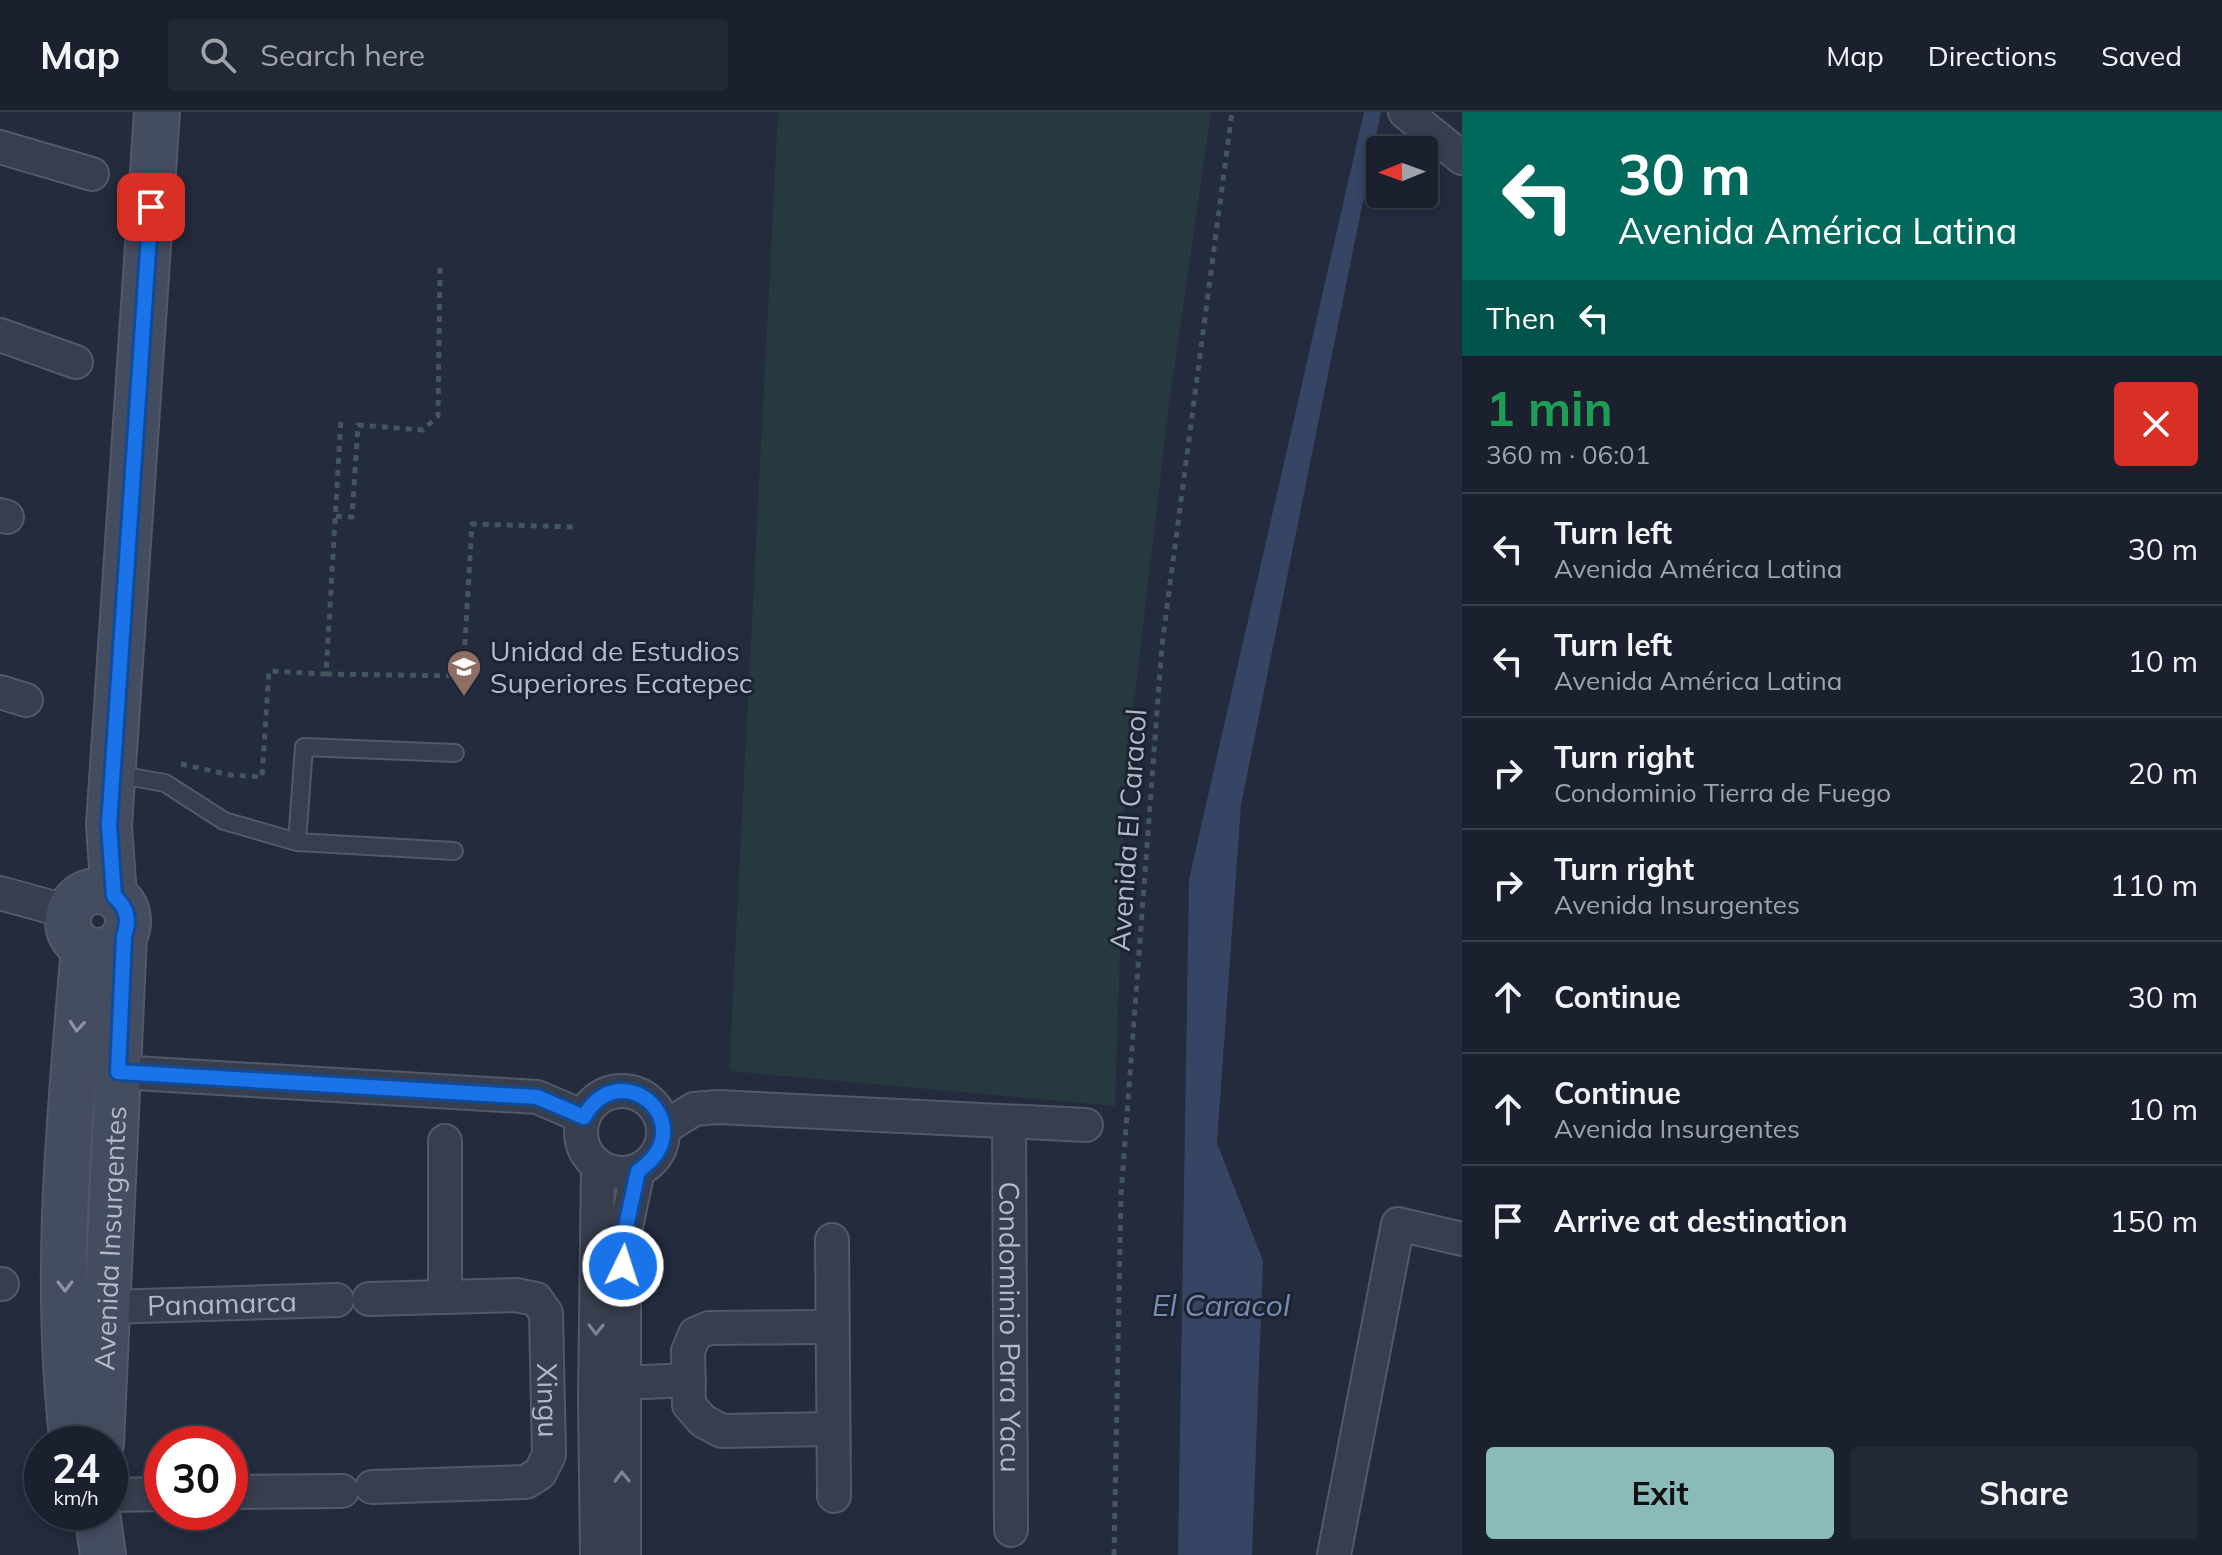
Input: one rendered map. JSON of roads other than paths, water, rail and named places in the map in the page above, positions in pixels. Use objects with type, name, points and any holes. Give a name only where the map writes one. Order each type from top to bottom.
[{"type":"main road","name":"Avenida Insurgentes","points":[[71,1426],[65,1378],[65,1183],[109,825],[157,112]]},
{"type":"main road","name":"Avenida Insurgentes","points":[[96,917],[118,1072],[102,1426]]},
{"type":"main road","points":[[100,1530],[103,1555]]},
{"type":"street","points":[[1405,112],[1462,158]]},
{"type":"street","points":[[0,147],[92,174]]},
{"type":"street","points":[[0,335],[76,362]]},
{"type":"street","points":[[0,893],[96,917]]},
{"type":"street","points":[[118,1072],[537,1097],[584,1117]]},
{"type":"street","points":[[598,1167],[625,1174],[638,1171],[653,1161],[661,1146],[664,1128],[652,1103],[628,1091],[601,1096],[584,1117],[583,1145],[598,1167],[608,1391],[624,1555]]},
{"type":"street","points":[[664,1128],[694,1109],[718,1107],[1086,1125]]},
{"type":"street","name":"Condominio Para Yacu","points":[[1009,1123],[1011,1530]]},
{"type":"street","points":[[445,1141],[445,1297]]},
{"type":"street","points":[[597,1555],[608,1391],[624,1236],[638,1171]]},
{"type":"street","points":[[1334,1555],[1398,1224],[1462,1239]]},
{"type":"street","points":[[832,1240],[834,1496]]},
{"type":"street","name":"Xingu","points":[[248,1492],[526,1482],[540,1473],[549,1455],[546,1313],[536,1299],[516,1295],[369,1299]]},
{"type":"street","name":"Panamarca","points":[[108,1307],[337,1300]]},
{"type":"street","points":[[832,1327],[709,1328],[695,1334],[691,1342],[689,1405],[703,1421],[722,1431],[833,1429]]},
{"type":"street","points":[[548,1401],[689,1380]]},
{"type":"lane","points":[[297,842],[304,747],[455,753]]},
{"type":"lane","points":[[112,774],[165,783],[224,821],[297,842],[454,851]]},
{"type":"water","name":"El Caracol","points":[[1364,112],[1381,112],[1376,136],[1366,136],[1366,186],[1241,805],[1217,1143],[1263,1261],[1252,1555],[1178,1555],[1189,879]]},
{"type":"place","name":"Unidad de Estudios Superiores Ecatepec","points":[[464,698]]}]
